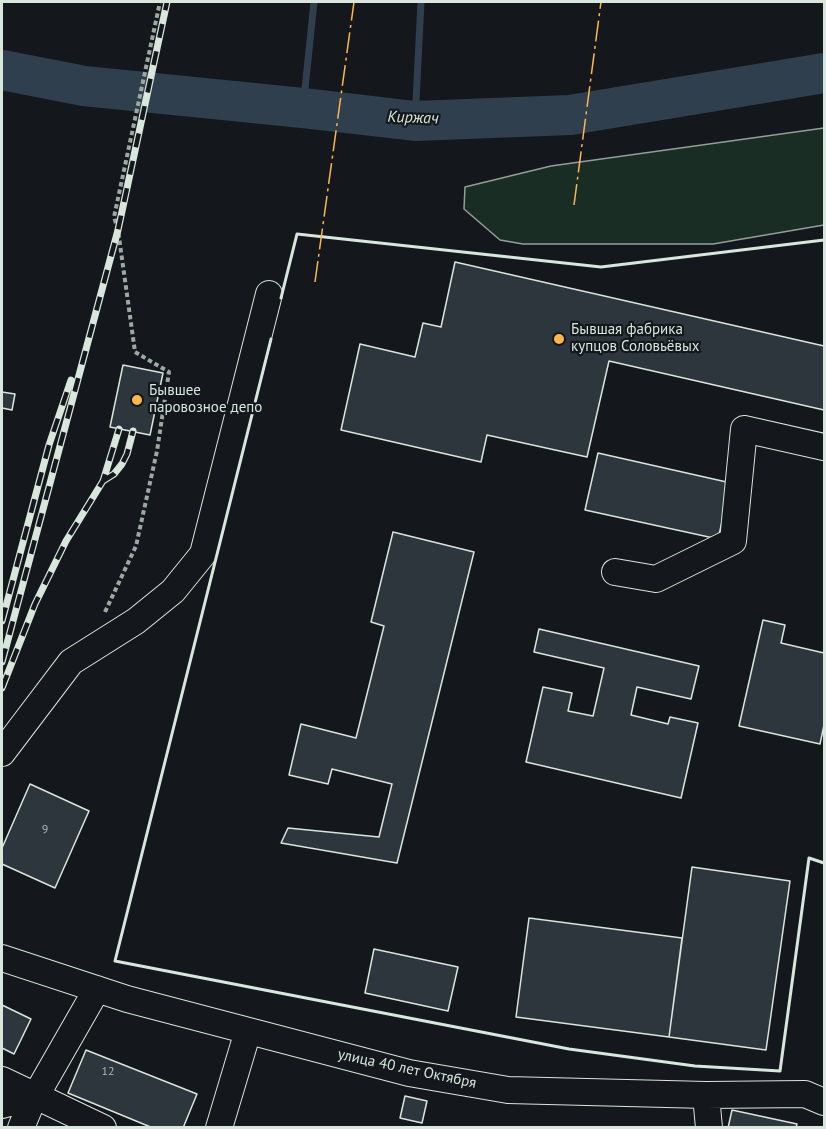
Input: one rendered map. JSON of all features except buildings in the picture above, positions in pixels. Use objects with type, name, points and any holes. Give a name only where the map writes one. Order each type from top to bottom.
[{"type":"street","points":[[2,753],[71,662],[136,621],[173,591],[203,554],[269,294]]},
{"type":"street","points":[[615,572],[656,579],[733,541],[744,429],[825,447]]},
{"type":"street","name":"улица 40 лет Октября","points":[[2,958],[96,989],[409,1073],[508,1090],[706,1095],[805,1094],[825,1102]]},
{"type":"street","points":[[21,1128],[36,1096],[96,989]]},
{"type":"street","points":[[219,1128],[248,1031]]},
{"type":"street","points":[[2,1080],[103,1128]]},
{"type":"street","points":[[706,1095],[709,1128]]},
{"type":"street","points":[[2,1105],[36,1096]]},
{"type":"path","points":[[86,652],[136,546],[157,451],[169,372],[135,352],[118,230],[114,217],[160,2]]},
{"type":"green space","points":[[824,128],[824,225],[713,244],[523,244],[500,240],[464,209],[465,187],[551,166]]},
{"type":"waterway","points":[[303,108],[314,2]]},
{"type":"waterway","points":[[415,121],[421,2]]},
{"type":"waterway","name":"Киржач","points":[[2,70],[84,86],[415,121],[570,115],[824,73]]},
{"type":"railway","points":[[2,662],[118,230],[167,2]]},
{"type":"railway","points":[[2,621],[49,445],[71,380]]},
{"type":"railway","points":[[2,688],[35,604],[66,541],[103,481],[119,429]]},
{"type":"railway","points":[[103,481],[114,474],[122,464],[133,431]]},
{"type":"wall","points":[[281,298],[297,234],[601,267],[824,240]]},
{"type":"wall","points":[[271,339],[115,961],[569,1049],[695,1066],[780,1071],[809,858],[824,863]]},
{"type":"power","points":[[315,282],[354,2]]},
{"type":"power","points":[[574,205],[601,2]]},
{"type":"place","name":"Бывшая фабрика купцов Соловьёвых","points":[[559,339]]},
{"type":"place","name":"Бывшее паровозное депо","points":[[137,400]]}]
